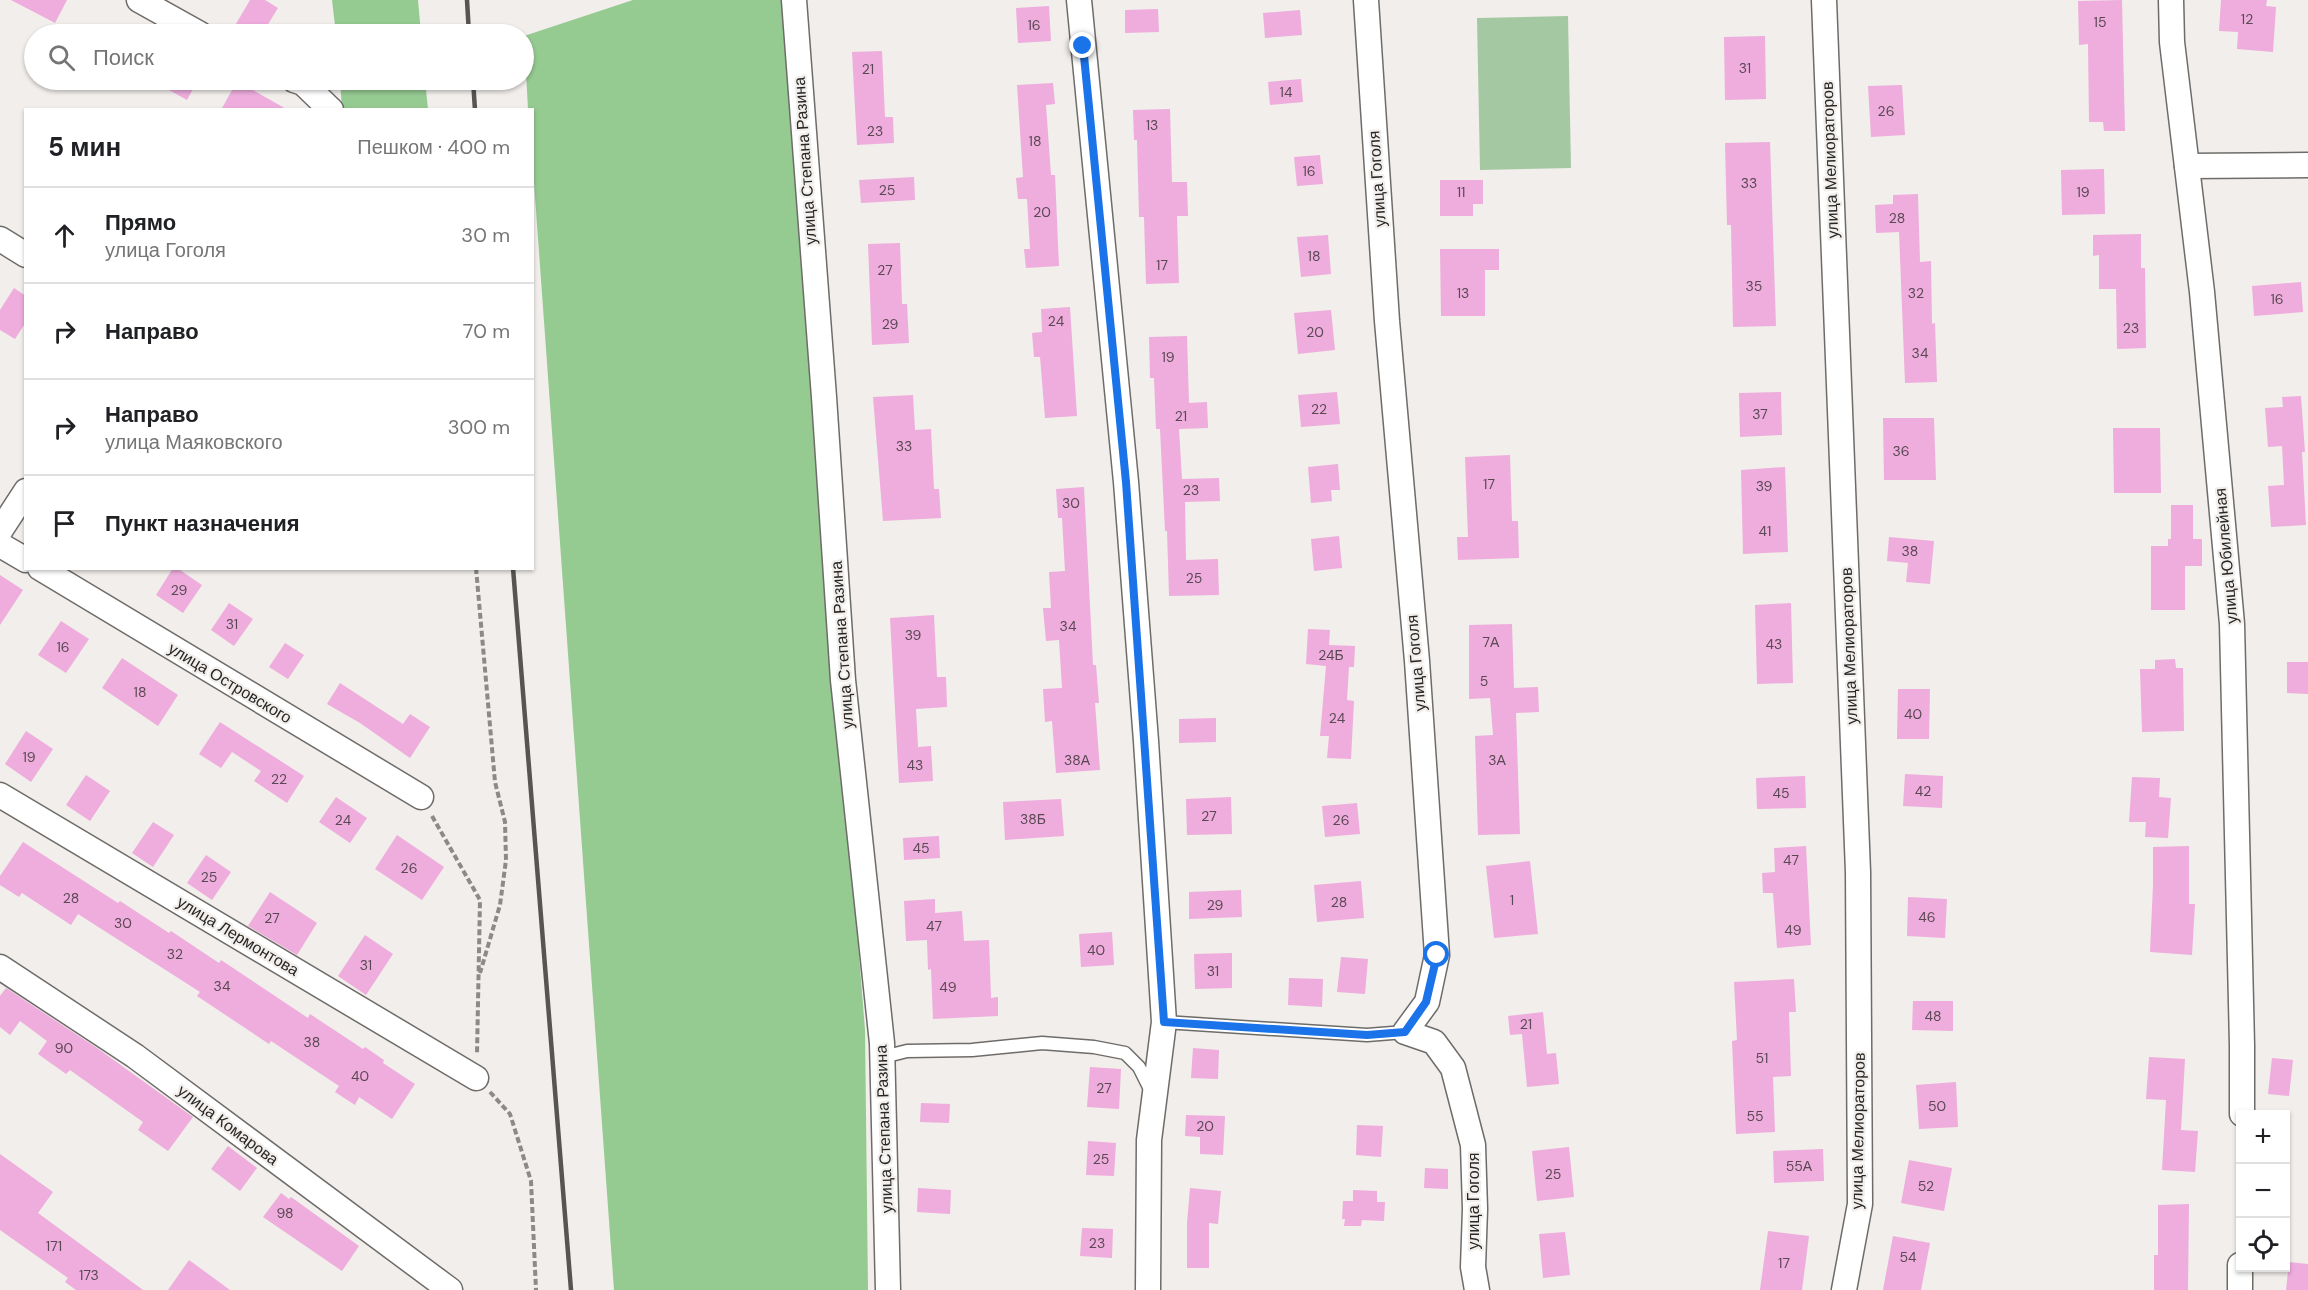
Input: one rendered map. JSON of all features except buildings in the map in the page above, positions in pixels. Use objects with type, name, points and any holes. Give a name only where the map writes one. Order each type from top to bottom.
[{"type":"street","points":[[139,0],[182,24]]},
{"type":"street","name":"улица Степана Разина","points":[[794,0],[843,680],[882,1057],[888,1290]]},
{"type":"street","points":[[1079,0],[1126,482],[1164,1022],[1149,1140],[1148,1290]]},
{"type":"street","name":"улица Гоголя","points":[[1365,0],[1386,309],[1417,661],[1437,955],[1426,1002],[1405,1032],[1434,1042],[1453,1068],[1473,1145],[1475,1209],[1473,1267],[1477,1290]]},
{"type":"street","name":"улица Мелиораторов","points":[[1824,0],[1858,872],[1860,1204],[1844,1290]]},
{"type":"street","name":"улица Юбилейная","points":[[2171,0],[2172,42],[2202,292],[2232,624],[2242,1110]]},
{"type":"street","points":[[310,90],[329,108]]},
{"type":"street","points":[[2187,166],[2308,165]]},
{"type":"street","points":[[0,239],[24,254]]},
{"type":"street","points":[[0,531],[24,494]]},
{"type":"street","points":[[0,545],[24,559]]},
{"type":"street","name":"улица Островского","points":[[43,570],[421,797]]},
{"type":"street","name":"улица Лермонтова","points":[[0,795],[476,1078]]},
{"type":"street","name":"улица Комарова","points":[[0,967],[135,1056],[450,1290]]},
{"type":"street","points":[[2240,1290],[2241,1272]]},
{"type":"lane","points":[[1164,1022],[1367,1035],[1405,1032]]},
{"type":"lane","points":[[882,1057],[907,1051],[972,1050],[1042,1043],[1094,1047],[1125,1053],[1139,1067],[1154,1099]]},
{"type":"path","points":[[476,570],[495,782],[505,822],[506,860],[500,905],[478,978]]},
{"type":"path","points":[[421,797],[480,900],[476,1078],[510,1114],[531,1181],[536,1290]]},
{"type":"green space","points":[[332,0],[418,0],[420,24],[335,24]]},
{"type":"green space","points":[[633,0],[783,0],[865,1030],[868,1290],[614,1290],[534,183],[534,108],[528,108],[527,90],[534,90],[534,33]]},
{"type":"green space","points":[[1568,16],[1571,168],[1480,170],[1477,18]]},
{"type":"green space","points":[[341,90],[426,90],[428,108],[342,108]]},
{"type":"railway","points":[[467,0],[468,24]]},
{"type":"railway","points":[[474,90],[475,108]]},
{"type":"railway","points":[[513,570],[571,1290]]},
{"type":"route","points":[[1083,46],[1126,482],[1164,1022],[1367,1035],[1405,1032],[1426,1002],[1437,955]]}]
